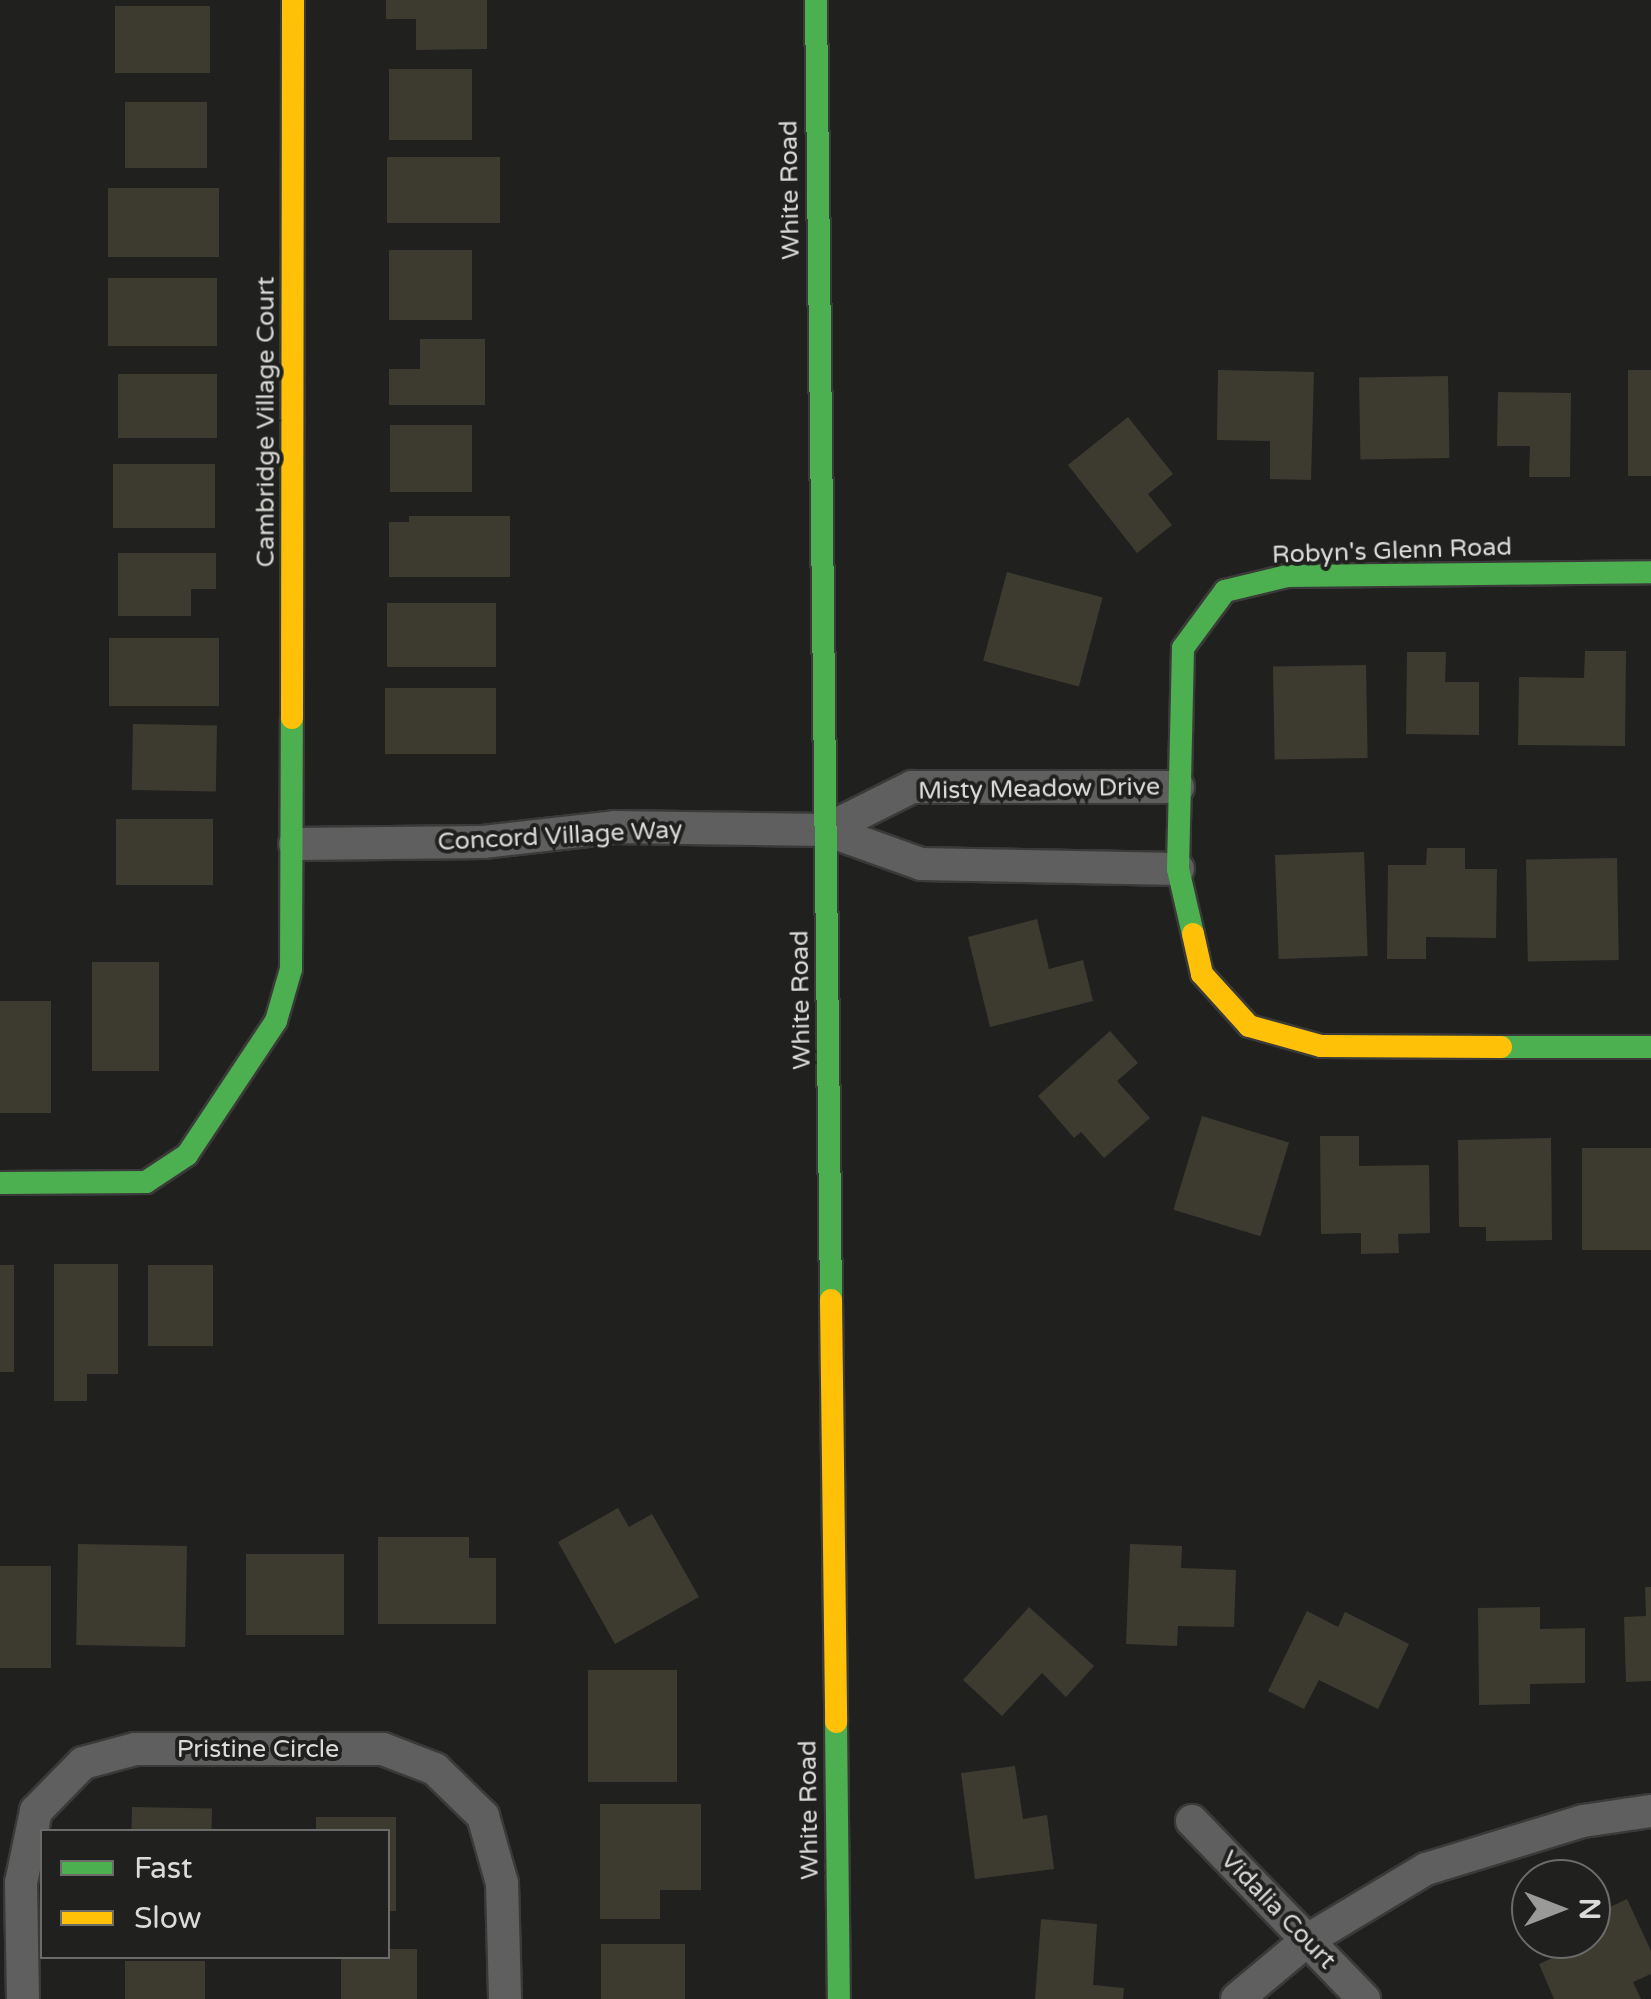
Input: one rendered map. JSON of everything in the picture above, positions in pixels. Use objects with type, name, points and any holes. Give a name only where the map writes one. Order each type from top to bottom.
[{"type":"street","name":"Cambridge Village Court","points":[[0,1183],[146,1182],[187,1154],[276,1021],[291,970],[295,844],[293,0]]},
{"type":"street","name":"White Road","points":[[816,0],[839,1999]]},
{"type":"street","name":"Robyn's Glenn Road","points":[[1178,787],[1183,648],[1226,591],[1287,576],[1651,572]]},
{"type":"street","name":"Misty Meadow Drive","points":[[826,830],[912,787],[1178,787],[1178,868],[1202,974],[1250,1026],[1321,1046],[1651,1047]]},
{"type":"street","name":"Concord Village Way","points":[[295,844],[483,842],[614,827],[826,830]]},
{"type":"street","points":[[826,830],[921,864],[1178,868]]},
{"type":"street","name":"Pristine Circle","points":[[23,1999],[21,1884],[36,1812],[83,1764],[135,1749],[383,1749],[435,1768],[483,1816],[502,1884],[505,1999]]},
{"type":"street","points":[[1238,1999],[1306,1941],[1426,1869],[1583,1821],[1651,1811]]},
{"type":"street","name":"Vidalia Court","points":[[1192,1821],[1364,1999]]},
{"type":"building","points":[[386,0],[487,0],[487,49],[416,50],[416,19],[386,19]]},
{"type":"building","points":[[115,6],[210,6],[210,73],[115,73]]},
{"type":"building","points":[[389,69],[472,69],[472,140],[389,140]]},
{"type":"building","points":[[125,102],[207,102],[207,168],[125,168]]},
{"type":"building","points":[[387,157],[500,157],[500,223],[387,223]]},
{"type":"building","points":[[108,188],[219,188],[219,257],[108,257]]},
{"type":"building","points":[[389,250],[472,250],[472,320],[389,320]]},
{"type":"building","points":[[108,278],[217,278],[217,346],[108,346]]},
{"type":"building","points":[[420,339],[485,339],[485,405],[389,405],[389,369],[420,369]]},
{"type":"building","points":[[1218,370],[1314,372],[1311,480],[1270,479],[1270,441],[1217,440]]},
{"type":"building","points":[[1628,370],[1651,370],[1651,476],[1628,476]]},
{"type":"building","points":[[118,374],[217,374],[217,438],[118,438]]},
{"type":"building","points":[[1448,376],[1449,458],[1360,460],[1359,378]]},
{"type":"building","points":[[1498,392],[1571,393],[1570,477],[1529,477],[1530,446],[1497,446]]},
{"type":"building","points":[[1128,417],[1173,474],[1148,494],[1172,525],[1137,553],[1068,465]]},
{"type":"building","points":[[390,425],[472,425],[472,492],[390,492]]},
{"type":"building","points":[[113,464],[215,464],[215,528],[113,528]]},
{"type":"building","points":[[409,516],[510,516],[510,577],[389,577],[389,522],[409,522]]},
{"type":"building","points":[[118,553],[216,553],[216,589],[191,589],[191,616],[118,616]]},
{"type":"building","points":[[1007,572],[1103,598],[1079,686],[983,661]]},
{"type":"building","points":[[387,603],[496,603],[496,667],[387,667]]},
{"type":"building","points":[[109,638],[219,638],[219,706],[109,706]]},
{"type":"building","points":[[1585,651],[1626,651],[1625,746],[1518,745],[1519,677],[1584,678]]},
{"type":"building","points":[[1407,652],[1446,652],[1445,682],[1479,682],[1479,735],[1406,734]]},
{"type":"building","points":[[1366,665],[1368,758],[1275,760],[1273,667]]},
{"type":"building","points":[[385,688],[496,688],[496,754],[385,754]]},
{"type":"building","points":[[133,724],[217,725],[216,791],[132,790]]},
{"type":"building","points":[[116,819],[213,819],[213,885],[116,885]]},
{"type":"building","points":[[1427,848],[1465,848],[1465,869],[1497,869],[1496,938],[1426,937],[1426,959],[1387,959],[1388,865],[1426,865]]},
{"type":"building","points":[[1364,852],[1368,956],[1279,959],[1275,855]]},
{"type":"building","points":[[1617,858],[1619,960],[1528,962],[1526,860]]},
{"type":"building","points":[[1037,919],[1049,969],[1083,960],[1093,1001],[990,1027],[968,937]]},
{"type":"building","points":[[92,962],[159,962],[159,1071],[92,1071]]},
{"type":"building","points":[[0,1001],[51,1001],[51,1113],[0,1113]]},
{"type":"building","points":[[1110,1031],[1138,1063],[1117,1081],[1150,1118],[1104,1158],[1081,1132],[1074,1138],[1038,1096]]},
{"type":"building","points":[[1202,1116],[1289,1143],[1260,1236],[1173,1210]]},
{"type":"building","points":[[1320,1136],[1359,1136],[1359,1166],[1429,1165],[1430,1233],[1398,1234],[1399,1253],[1361,1254],[1361,1233],[1321,1234]]},
{"type":"building","points":[[1551,1138],[1552,1240],[1486,1241],[1486,1227],[1459,1227],[1458,1140]]},
{"type":"building","points":[[1582,1148],[1651,1148],[1651,1250],[1582,1250]]},
{"type":"building","points":[[54,1264],[118,1264],[118,1374],[87,1374],[87,1401],[54,1401]]},
{"type":"building","points":[[0,1265],[14,1265],[14,1372],[0,1372]]},
{"type":"building","points":[[148,1265],[213,1265],[213,1346],[148,1346]]},
{"type":"building","points":[[618,1508],[629,1527],[652,1514],[699,1597],[615,1644],[558,1542]]},
{"type":"building","points":[[378,1537],[469,1537],[469,1558],[496,1558],[496,1624],[378,1624]]},
{"type":"building","points":[[78,1544],[187,1546],[185,1647],[76,1645]]},
{"type":"building","points":[[1130,1544],[1182,1546],[1181,1568],[1236,1570],[1234,1627],[1178,1626],[1177,1646],[1126,1644]]},
{"type":"building","points":[[246,1554],[344,1554],[344,1635],[246,1635]]},
{"type":"building","points":[[0,1566],[51,1566],[51,1668],[0,1668]]},
{"type":"building","points":[[1645,1587],[1651,1587],[1651,1681],[1626,1682],[1624,1617],[1646,1616]]},
{"type":"building","points":[[1029,1607],[1094,1666],[1066,1697],[1042,1673],[1002,1716],[963,1680]]},
{"type":"building","points":[[1540,1607],[1540,1629],[1585,1628],[1585,1683],[1530,1684],[1530,1704],[1479,1705],[1478,1608]]},
{"type":"building","points":[[1307,1611],[1338,1627],[1345,1612],[1409,1644],[1378,1709],[1319,1680],[1304,1709],[1268,1691]]},
{"type":"building","points":[[588,1670],[677,1670],[677,1782],[588,1782]]},
{"type":"building","points":[[1015,1766],[1023,1819],[1047,1815],[1054,1869],[975,1879],[961,1773]]},
{"type":"building","points":[[600,1804],[701,1804],[701,1890],[660,1890],[660,1919],[600,1919]]},
{"type":"building","points":[[132,1807],[212,1808],[212,1829],[132,1829]]},
{"type":"building","points":[[316,1817],[396,1817],[396,1911],[390,1911],[390,1829],[316,1829]]},
{"type":"building","points":[[1627,1899],[1651,1951],[1651,1974],[1633,1982],[1641,1999],[1554,1999],[1539,1964],[1550,1959],[1611,1959],[1611,1907]]},
{"type":"building","points":[[1041,1919],[1097,1924],[1093,1985],[1124,1988],[1123,1999],[1035,1999]]},
{"type":"building","points":[[601,1944],[685,1944],[685,1999],[601,1999]]},
{"type":"building","points":[[390,1949],[417,1949],[417,1999],[341,1999],[341,1959],[390,1959]]},
{"type":"building","points":[[125,1961],[205,1961],[205,1999],[125,1999]]},
{"type":"traffic: fast","points":[[816,0],[831,1300]]},
{"type":"traffic: fast","points":[[1193,934],[1178,869],[1183,648],[1225,591],[1287,576],[1651,572]]},
{"type":"traffic: fast","points":[[0,1183],[146,1182],[187,1155],[276,1021],[291,969],[292,718]]},
{"type":"traffic: fast","points":[[1501,1047],[1651,1047]]},
{"type":"traffic: fast","points":[[836,1722],[839,1999]]},
{"type":"traffic: slow","points":[[292,718],[293,0]]},
{"type":"traffic: slow","points":[[1193,934],[1202,974],[1249,1026],[1321,1046],[1501,1047]]},
{"type":"traffic: slow","points":[[831,1300],[836,1722]]}]
